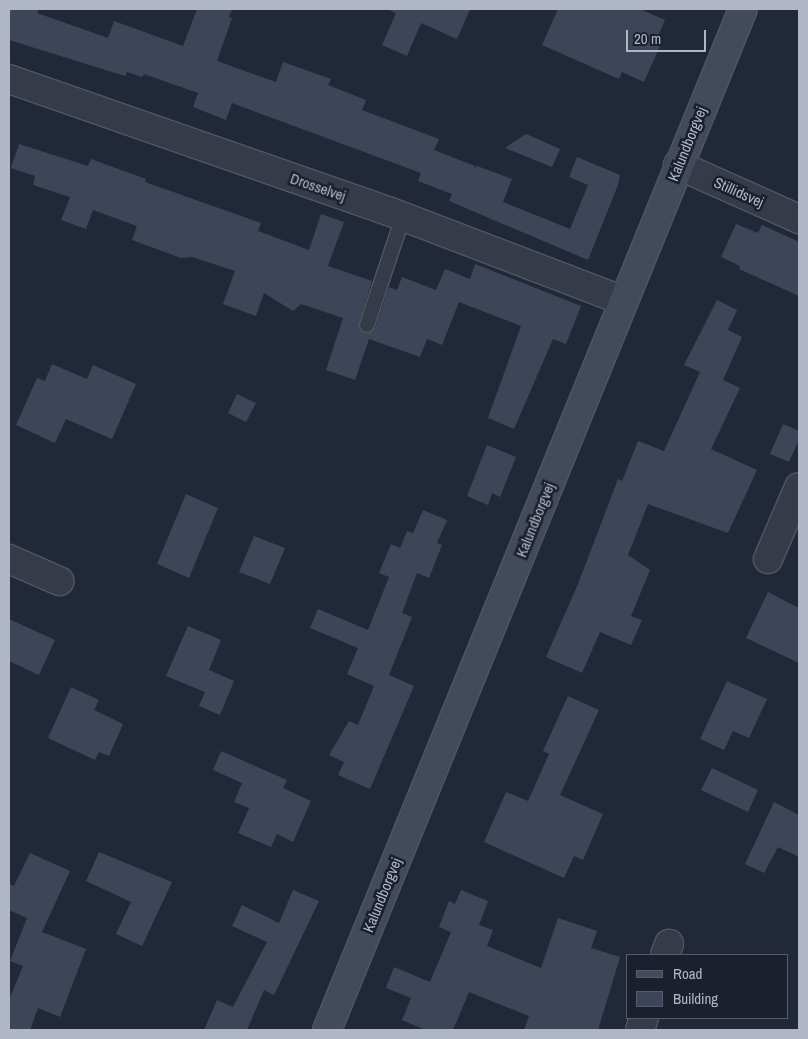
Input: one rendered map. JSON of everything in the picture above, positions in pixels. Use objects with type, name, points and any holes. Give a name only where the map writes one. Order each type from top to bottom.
[{"type":"street","name":"Kalundborgvej","points":[[326,1030],[743,9]]},
{"type":"street","name":"Drosselvej","points":[[9,79],[403,217],[624,301]]},
{"type":"street","name":"Stillidsvej","points":[[678,166],[799,219]]},
{"type":"street","points":[[768,559],[799,488]]},
{"type":"street","points":[[9,559],[59,581]]},
{"type":"lane","points":[[367,325],[403,217]]},
{"type":"building","points":[[9,9],[39,9],[37,13],[108,38],[114,21],[183,46],[197,9],[232,9],[229,17],[232,18],[217,61],[276,82],[283,62],[331,79],[328,85],[366,100],[362,110],[439,139],[434,150],[475,166],[474,168],[477,166],[512,179],[503,202],[570,229],[588,185],[569,177],[577,157],[620,175],[618,185],[588,260],[449,201],[452,194],[418,181],[421,173],[232,103],[226,120],[193,107],[198,93],[144,74],[142,77],[127,72],[125,76],[9,40]]},
{"type":"building","points":[[387,9],[470,9],[457,39],[421,23],[407,56],[382,45],[396,13]]},
{"type":"building","points":[[558,9],[640,9],[665,20],[655,43],[660,46],[644,82],[622,72],[619,79],[542,45]]},
{"type":"building","points":[[526,134],[560,149],[552,167],[505,148]]},
{"type":"building","points":[[19,144],[88,166],[91,159],[146,179],[145,182],[261,223],[258,231],[309,250],[321,214],[344,222],[328,266],[372,281],[359,323],[365,333],[375,328],[389,287],[397,290],[402,277],[436,290],[445,269],[470,279],[475,264],[581,306],[566,344],[553,339],[514,429],[488,418],[521,326],[459,302],[442,345],[427,339],[420,357],[369,339],[355,380],[326,370],[343,318],[301,304],[293,311],[264,293],[256,316],[223,304],[235,271],[192,257],[181,258],[132,240],[137,226],[93,210],[86,229],[61,220],[70,197],[33,185],[35,176],[11,168]]},
{"type":"building","points":[[736,224],[758,233],[762,225],[799,242],[799,296],[739,269],[740,266],[721,257]]},
{"type":"building","points":[[717,300],[737,310],[728,330],[742,337],[723,380],[740,388],[711,449],[757,470],[728,533],[648,504],[628,555],[650,570],[631,616],[642,620],[631,645],[600,632],[582,673],[546,657],[578,584],[618,479],[622,481],[638,441],[664,451],[700,372],[684,365]]},
{"type":"building","points":[[52,364],[87,379],[93,365],[136,384],[112,439],[66,419],[55,443],[16,425],[37,378],[45,381]]},
{"type":"building","points":[[237,394],[256,403],[246,422],[228,413]]},
{"type":"building","points":[[783,424],[799,431],[799,440],[789,462],[770,454]]},
{"type":"building","points":[[487,445],[516,457],[500,497],[492,493],[488,505],[467,496]]},
{"type":"building","points":[[186,494],[218,508],[189,578],[157,564]]},
{"type":"building","points":[[423,510],[447,520],[437,543],[442,545],[429,578],[417,573],[402,613],[412,617],[389,675],[414,686],[370,789],[338,775],[344,762],[329,755],[349,721],[358,725],[374,686],[347,674],[358,648],[310,628],[318,609],[368,630],[389,577],[379,573],[391,544],[400,548],[407,531],[413,533]]},
{"type":"building","points":[[254,536],[285,548],[270,584],[239,572]]},
{"type":"building","points":[[768,592],[799,608],[799,663],[746,638]]},
{"type":"building","points":[[9,619],[55,640],[39,675],[9,661]]},
{"type":"building","points":[[188,626],[221,640],[209,670],[234,681],[220,715],[199,706],[205,692],[166,676]]},
{"type":"building","points":[[727,681],[767,699],[749,738],[733,731],[724,750],[700,739]]},
{"type":"building","points":[[71,687],[99,700],[94,710],[123,724],[109,756],[99,752],[95,760],[48,738]]},
{"type":"building","points":[[568,696],[599,710],[560,795],[603,814],[583,860],[574,856],[564,878],[484,842],[506,792],[528,801],[549,754],[543,751]]},
{"type":"building","points":[[221,751],[287,780],[283,788],[311,801],[293,842],[277,834],[271,847],[238,833],[249,808],[234,802],[242,783],[213,770]]},
{"type":"building","points":[[712,768],[758,790],[748,812],[701,790]]},
{"type":"building","points":[[774,802],[799,815],[799,857],[778,847],[764,873],[745,864]]},
{"type":"building","points":[[99,852],[172,882],[142,946],[116,934],[131,902],[86,881]]},
{"type":"building","points":[[30,853],[70,871],[42,932],[86,949],[60,1017],[38,1008],[30,1030],[9,1030],[9,1000],[23,966],[10,961],[27,918],[9,910],[9,884],[14,886]]},
{"type":"building","points":[[293,890],[319,901],[274,995],[264,990],[247,1030],[204,1030],[217,1000],[233,1007],[267,942],[232,926],[242,905],[279,923]]},
{"type":"building","points":[[461,890],[488,901],[479,925],[493,930],[487,946],[541,968],[558,918],[597,931],[591,948],[620,957],[598,1030],[524,1030],[529,1016],[469,992],[453,1030],[426,1030],[402,1020],[411,998],[386,988],[394,967],[430,982],[451,932],[439,927],[449,901],[455,904]]}]
